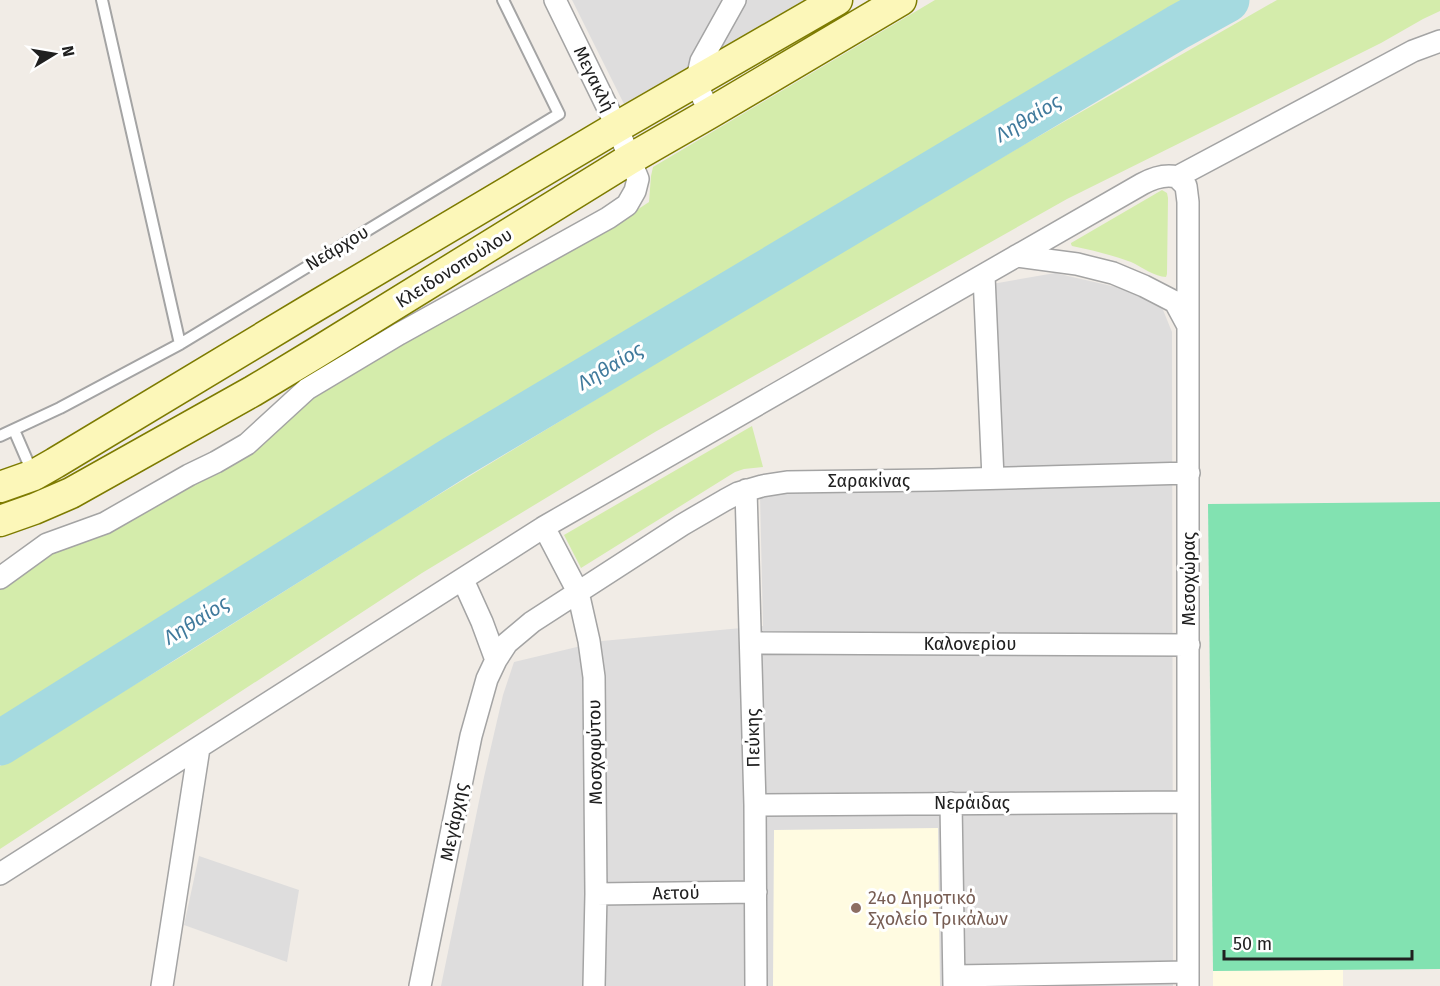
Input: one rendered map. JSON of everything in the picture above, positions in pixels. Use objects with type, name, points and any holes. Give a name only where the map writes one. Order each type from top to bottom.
[{"type":"street","name":"Μεγακλή","points":[[555,0],[630,159]]},
{"type":"street","points":[[711,113],[696,83],[701,61],[735,0]]},
{"type":"street","name":"Κλειδονοπούλου","points":[[0,487],[34,475],[617,128],[837,0]]},
{"type":"street","name":"Κλειδονοπούλου","points":[[0,521],[34,509],[296,381],[630,159],[901,0]]},
{"type":"street","points":[[0,874],[544,527],[1149,181],[1167,176],[1177,177],[1413,51],[1440,41]]},
{"type":"street","name":"Μεσοχώρας","points":[[1177,177],[1181,179],[1188,196],[1188,979]]},
{"type":"street","points":[[1016,256],[1077,264],[1113,273],[1174,302],[1189,328]]},
{"type":"street","points":[[984,276],[993,478]]},
{"type":"street","points":[[0,578],[47,544],[105,523],[247,444],[296,381]]},
{"type":"street","name":"Σαρακίνας","points":[[578,592],[725,500],[746,490],[762,486],[787,482],[1189,474]]},
{"type":"street","name":"Πεύκης","points":[[746,490],[755,805],[756,986]]},
{"type":"street","name":"Μοσχοφύτου","points":[[544,527],[578,592],[589,640],[594,677],[596,894],[594,986]]},
{"type":"street","points":[[463,579],[496,660]]},
{"type":"street","name":"Μεγάρχης","points":[[420,986],[471,736],[487,679],[507,643],[578,592]]},
{"type":"street","name":"Καλονερίου","points":[[751,643],[1189,645]]},
{"type":"street","points":[[162,986],[199,748]]},
{"type":"street","name":"Νεράιδας","points":[[755,805],[1188,802]]},
{"type":"street","points":[[951,803],[954,981],[1188,979]]},
{"type":"street","name":"Αετού","points":[[596,894],[756,891]]},
{"type":"lane","points":[[102,0],[180,344]]},
{"type":"lane","name":"Νεάρχου","points":[[0,436],[60,408],[180,344],[559,114],[502,0]]},
{"type":"lane","points":[[14,430],[34,475]]},
{"type":"shaded area","points":[[572,0],[838,0],[632,120]]},
{"type":"shaded area","points":[[1055,273],[1138,292],[1161,305],[1172,332],[1173,986],[441,986],[484,777],[503,695],[514,662],[602,641],[763,626],[760,496],[785,493],[1000,489],[992,284]]},
{"type":"shaded area","name":"24ο Δημοτικό Σχολείο Τρικάλων","points":[[938,828],[940,986],[773,986],[774,830]]},
{"type":"shaded area","points":[[199,856],[299,890],[287,962],[184,925]]},
{"type":"shaded area","points":[[1343,970],[1343,986],[1213,986],[1213,971]]},
{"type":"green space","points":[[935,0],[1182,0],[333,511],[0,719],[0,587],[39,559],[317,393],[599,235],[649,202],[653,167]]},
{"type":"green space","points":[[1277,0],[1440,0],[1440,11],[1381,43],[1067,199],[655,432],[422,573],[0,849],[0,766],[182,656],[402,517],[791,281]]},
{"type":"green space","points":[[1162,190],[1167,193],[1168,198],[1166,277],[1153,274],[1124,259],[1072,246],[1071,243]]},
{"type":"green space","points":[[752,426],[763,467],[735,472],[581,568],[564,535]]},
{"type":"green space","points":[[1440,502],[1440,969],[1213,971],[1208,504]]},
{"type":"waterway","name":"Ληθαίος","points":[[0,743],[456,457],[1227,0]]},
{"type":"place","name":"24ο Δημοτικό Σχολείο Τρικάλων","points":[[856,908]]}]
